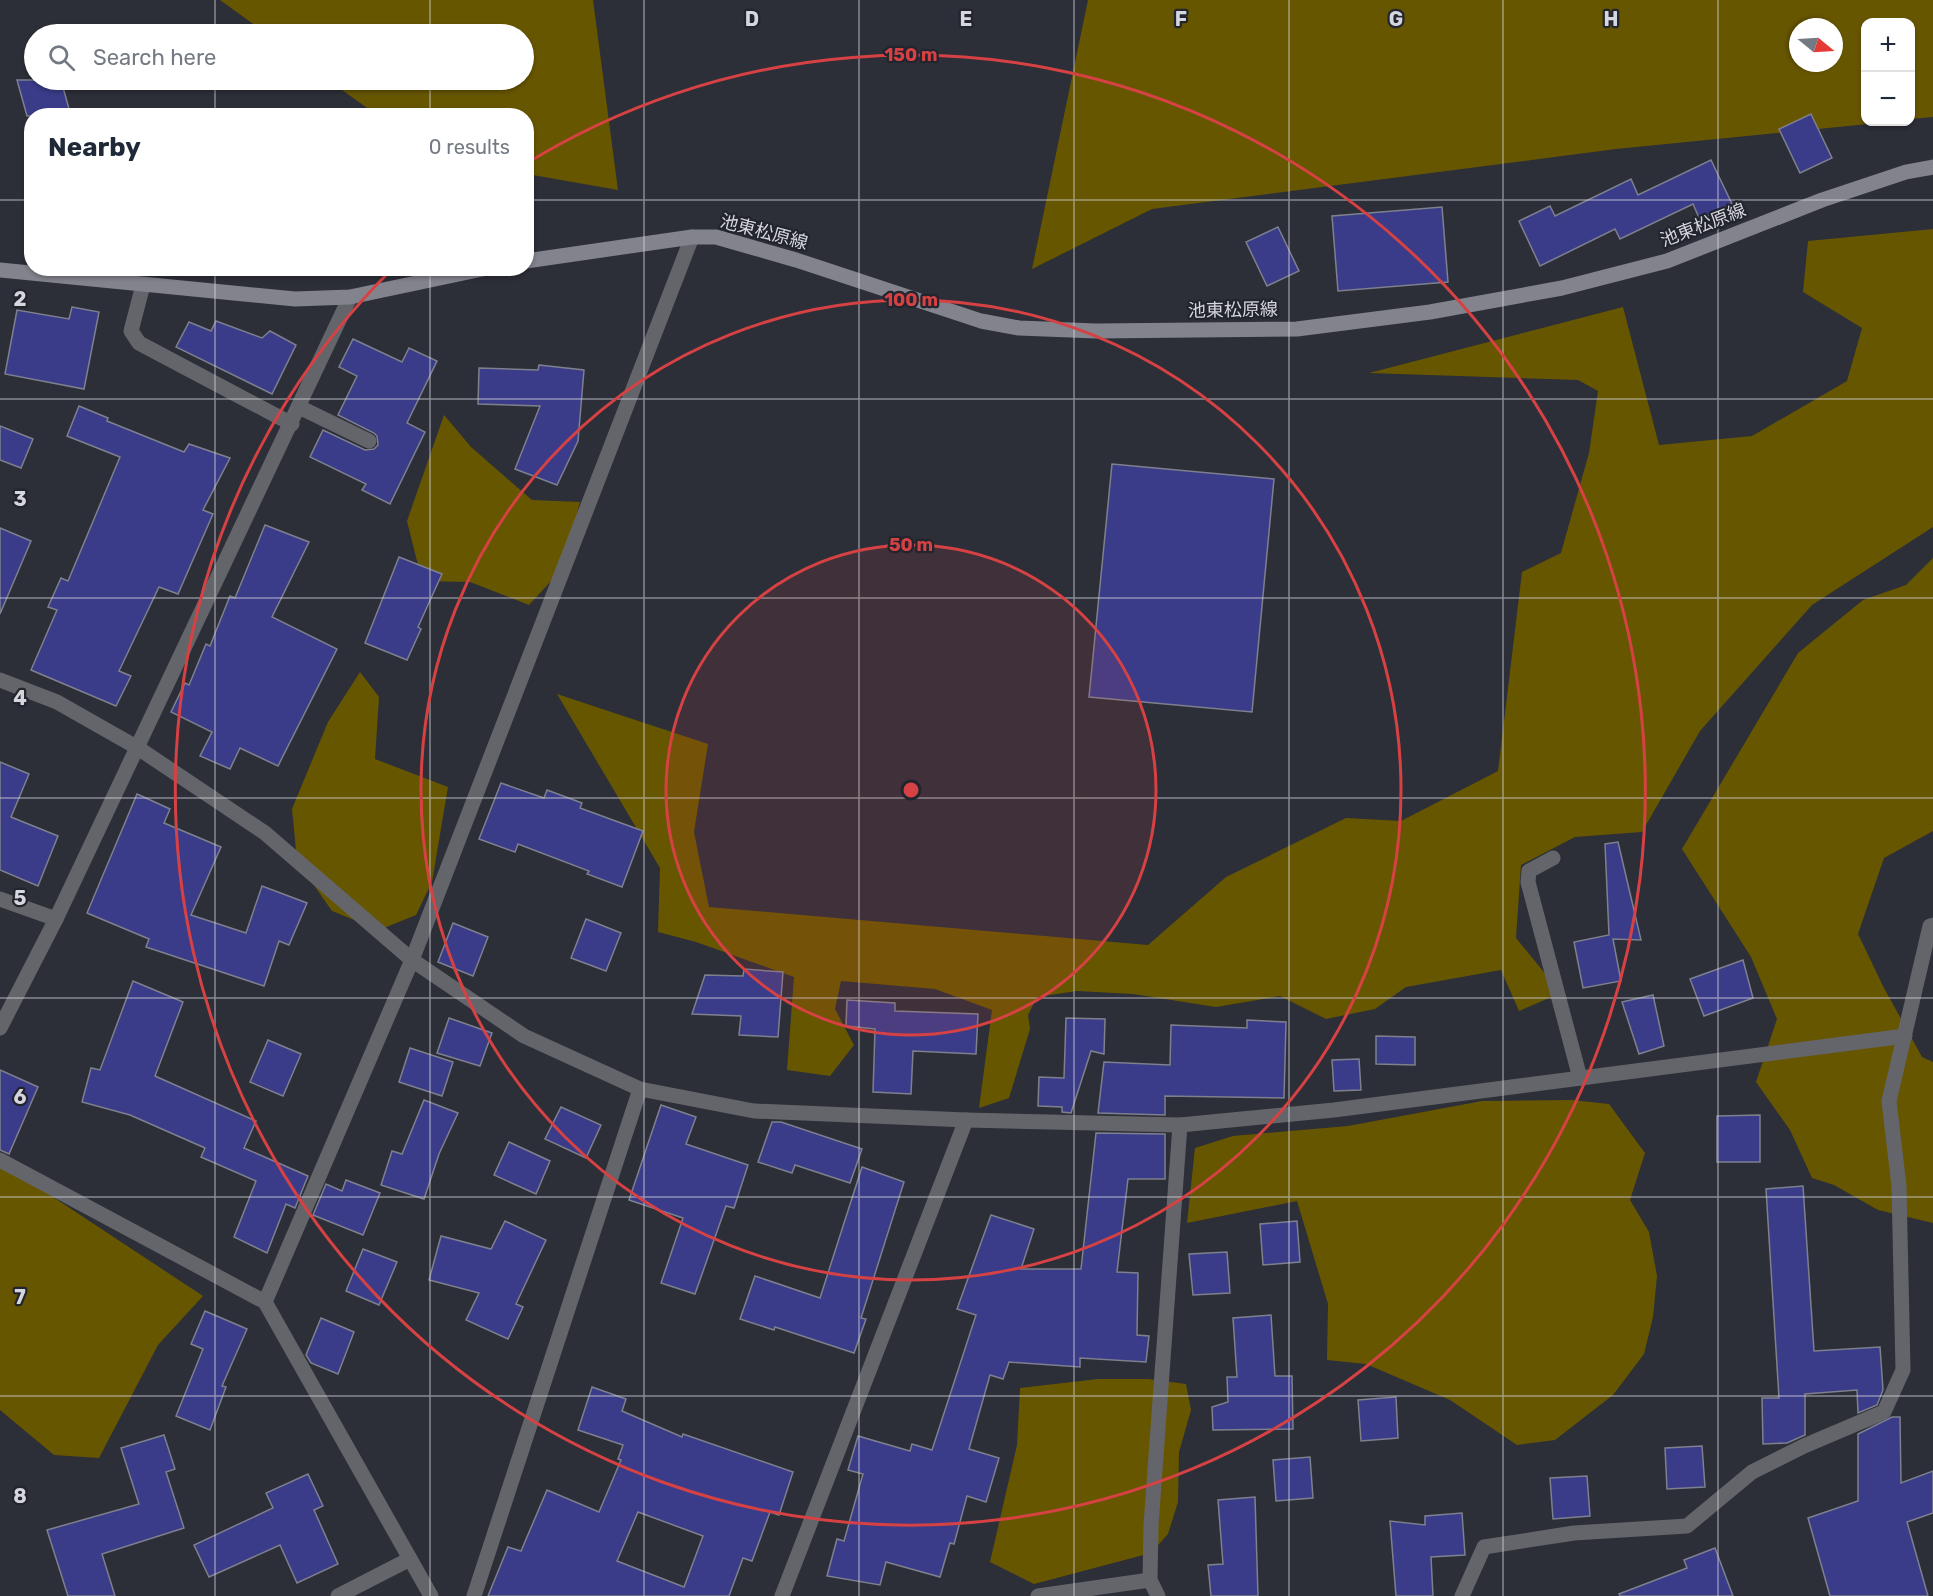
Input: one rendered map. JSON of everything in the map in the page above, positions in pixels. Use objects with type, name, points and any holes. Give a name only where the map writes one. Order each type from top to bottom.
[{"type":"main road","name":"池東松原線","points":[[534,260],[692,237],[716,237],[796,260],[981,321],[1019,328],[1096,331],[1297,328],[1430,312],[1562,288],[1667,261],[1822,200],[1906,172],[1933,167]]},
{"type":"main road","points":[[0,270],[24,273]]},
{"type":"main road","points":[[57,276],[295,299],[350,297],[449,276]]},
{"type":"street","points":[[265,1302],[412,960],[692,237]]},
{"type":"street","points":[[143,285],[131,331],[139,343],[292,424]]},
{"type":"street","points":[[0,1028],[56,919],[138,748],[300,408],[350,297]]},
{"type":"street","points":[[300,408],[369,441]]},
{"type":"street","points":[[0,680],[57,702],[138,748],[265,833],[412,960],[524,1036],[640,1089],[754,1111],[966,1120],[1180,1125],[1334,1110],[1905,1036]]},
{"type":"street","points":[[1553,858],[1530,871],[1528,882],[1580,1078]]},
{"type":"street","points":[[0,899],[56,919]]},
{"type":"street","points":[[1462,1596],[1484,1547],[1574,1533],[1687,1527],[1752,1472],[1804,1446],[1884,1412],[1903,1370],[1899,1186],[1889,1101],[1930,926],[1933,925]]},
{"type":"street","points":[[474,1596],[640,1089]]},
{"type":"street","points":[[782,1596],[966,1120]]},
{"type":"street","points":[[1158,1596],[1150,1580],[1151,1526],[1180,1125]]},
{"type":"street","points":[[0,1160],[265,1302],[431,1596]]},
{"type":"street","points":[[338,1596],[410,1558]]},
{"type":"street","points":[[1038,1596],[1150,1580]]},
{"type":"shaded area","points":[[220,0],[593,0],[618,190],[534,175],[534,108],[367,108],[342,90],[534,90],[534,24],[253,24]]},
{"type":"shaded area","points":[[1088,0],[1933,0],[1933,117],[1915,119],[1915,18],[1861,18],[1861,125],[1616,149],[1152,209],[1032,269]]},
{"type":"shaded area","points":[[1933,229],[1933,527],[1812,605],[1700,731],[1642,832],[1575,837],[1521,865],[1516,938],[1561,993],[1519,1011],[1501,970],[1406,987],[1375,1009],[1326,1019],[1280,996],[1216,1007],[1133,994],[1077,991],[1037,997],[1028,1015],[1030,1029],[1009,1098],[979,1108],[992,1010],[935,989],[841,981],[835,1009],[854,1045],[830,1076],[787,1070],[794,977],[696,942],[658,932],[660,868],[557,694],[708,744],[694,832],[709,907],[1148,945],[1226,877],[1346,818],[1401,821],[1498,771],[1522,572],[1561,553],[1589,453],[1598,391],[1578,380],[1369,373],[1623,307],[1659,445],[1752,436],[1847,381],[1862,328],[1803,292],[1808,241]]},
{"type":"shaded area","points":[[444,415],[471,447],[532,500],[580,502],[564,567],[529,605],[470,582],[422,581],[407,521]]},
{"type":"shaded area","points":[[1933,558],[1933,831],[1884,858],[1858,934],[1884,988],[1922,1057],[1933,1062],[1933,1223],[1878,1210],[1834,1185],[1812,1178],[1790,1130],[1756,1082],[1777,1019],[1751,957],[1682,849],[1798,653],[1863,600],[1906,585]]},
{"type":"shaded area","points":[[360,672],[379,697],[375,759],[448,787],[432,882],[416,915],[379,930],[332,911],[297,861],[292,809],[328,722]]},
{"type":"shaded area","points":[[1572,1100],[1609,1104],[1645,1153],[1630,1200],[1649,1232],[1657,1276],[1653,1317],[1644,1354],[1613,1395],[1555,1440],[1517,1445],[1450,1400],[1366,1364],[1327,1360],[1328,1304],[1297,1201],[1187,1223],[1195,1148],[1233,1136],[1348,1126],[1482,1101]]},
{"type":"shaded area","points":[[0,1162],[203,1296],[158,1345],[99,1458],[54,1455],[0,1410]]},
{"type":"shaded area","points":[[1098,1379],[1148,1379],[1186,1384],[1191,1410],[1179,1452],[1178,1502],[1168,1534],[1151,1553],[1034,1584],[990,1562],[1017,1445],[1020,1388]]},
{"type":"building","points":[[17,80],[24,80],[24,90],[64,90],[69,108],[25,108]]},
{"type":"building","points":[[1811,114],[1832,158],[1800,173],[1779,129]]},
{"type":"building","points":[[1711,160],[1732,204],[1700,220],[1693,204],[1620,239],[1615,229],[1540,266],[1519,221],[1550,206],[1555,216],[1631,179],[1638,195]]},
{"type":"building","points":[[1442,207],[1448,282],[1338,291],[1332,216]]},
{"type":"building","points":[[1278,227],[1299,271],[1267,286],[1246,242]]},
{"type":"building","points":[[72,307],[99,312],[84,389],[5,374],[17,310],[69,319]]},
{"type":"building","points":[[216,321],[262,338],[270,331],[296,345],[272,394],[176,347],[189,322],[211,331]]},
{"type":"building","points":[[353,339],[402,362],[409,348],[437,361],[407,423],[425,432],[390,504],[362,490],[366,484],[310,457],[323,430],[365,450],[374,449],[378,445],[377,436],[374,433],[338,415],[357,376],[339,367]]},
{"type":"building","points":[[539,365],[584,370],[578,441],[557,485],[515,469],[540,406],[478,404],[479,368],[538,370]]},
{"type":"building","points":[[79,406],[108,418],[107,421],[184,452],[189,444],[230,458],[203,510],[213,514],[178,594],[159,587],[119,671],[131,676],[116,706],[31,670],[57,610],[48,607],[61,578],[68,581],[120,457],[67,436]]},
{"type":"building","points":[[0,426],[33,439],[21,468],[0,460]]},
{"type":"building","points":[[1112,464],[1274,479],[1252,712],[1089,697]]},
{"type":"building","points":[[265,525],[309,542],[272,617],[337,649],[278,766],[240,748],[230,769],[200,756],[212,732],[171,712],[185,683],[189,685],[206,644],[210,646],[230,596],[235,598]]},
{"type":"building","points":[[0,528],[31,541],[0,614]]},
{"type":"building","points":[[399,557],[442,574],[418,627],[421,629],[407,660],[365,643]]},
{"type":"building","points":[[0,762],[29,774],[11,817],[58,836],[38,886],[0,870]]},
{"type":"building","points":[[501,783],[544,798],[547,790],[582,803],[580,808],[643,831],[622,887],[587,874],[589,871],[518,844],[515,852],[479,839]]},
{"type":"building","points":[[137,794],[170,809],[164,823],[221,847],[191,915],[246,933],[262,886],[307,903],[289,945],[279,941],[264,986],[146,947],[149,939],[87,913]]},
{"type":"building","points":[[1618,842],[1641,940],[1613,939],[1621,981],[1583,988],[1574,942],[1609,935],[1605,844]]},
{"type":"building","points":[[586,919],[621,933],[606,971],[571,958]]},
{"type":"building","points":[[453,923],[488,937],[473,976],[438,962]]},
{"type":"building","points":[[1743,960],[1753,998],[1704,1016],[1690,979]]},
{"type":"building","points":[[744,969],[783,972],[778,1037],[739,1035],[741,1016],[692,1014],[705,975],[743,976]]},
{"type":"building","points":[[133,981],[183,1002],[155,1076],[256,1121],[244,1148],[308,1176],[295,1208],[286,1204],[267,1253],[234,1237],[256,1181],[201,1157],[205,1148],[130,1115],[82,1102],[91,1068],[100,1070]]},
{"type":"building","points":[[1653,995],[1664,1046],[1639,1054],[1622,1002]]},
{"type":"building","points":[[847,1000],[895,1003],[895,1011],[978,1014],[976,1054],[913,1051],[911,1094],[873,1092],[875,1029],[846,1026]]},
{"type":"building","points":[[449,1018],[492,1033],[480,1066],[437,1053]]},
{"type":"building","points":[[1066,1018],[1105,1019],[1104,1054],[1091,1051],[1071,1113],[1062,1112],[1062,1107],[1038,1106],[1039,1077],[1064,1078]]},
{"type":"building","points":[[1247,1020],[1286,1022],[1284,1098],[1165,1096],[1165,1115],[1098,1113],[1104,1062],[1170,1065],[1171,1025],[1247,1028]]},
{"type":"building","points":[[1376,1036],[1415,1037],[1415,1065],[1376,1064]]},
{"type":"building","points":[[268,1040],[301,1054],[283,1096],[250,1082]]},
{"type":"building","points":[[410,1048],[453,1062],[442,1096],[399,1082]]},
{"type":"building","points":[[1359,1059],[1361,1090],[1334,1091],[1332,1060]]},
{"type":"building","points":[[0,1070],[38,1087],[9,1154],[0,1150]]},
{"type":"building","points":[[424,1100],[458,1113],[439,1154],[424,1199],[381,1185],[392,1151],[402,1154]]},
{"type":"building","points":[[661,1105],[696,1117],[686,1144],[748,1165],[734,1208],[726,1206],[695,1294],[661,1283],[683,1218],[629,1200]]},
{"type":"building","points":[[561,1107],[601,1125],[586,1158],[545,1139]]},
{"type":"building","points":[[1760,1115],[1760,1162],[1717,1162],[1717,1116]]},
{"type":"building","points":[[772,1122],[781,1122],[862,1149],[850,1183],[795,1165],[792,1173],[758,1162]]},
{"type":"building","points":[[1096,1133],[1165,1134],[1165,1179],[1128,1179],[1117,1272],[1138,1273],[1137,1335],[1149,1336],[1146,1362],[1080,1358],[1080,1367],[1009,1362],[1003,1379],[990,1375],[969,1449],[999,1458],[986,1502],[967,1496],[954,1544],[950,1543],[940,1577],[886,1562],[880,1585],[827,1576],[837,1539],[844,1541],[863,1474],[848,1470],[858,1436],[910,1451],[912,1444],[932,1450],[976,1315],[957,1309],[991,1215],[1034,1229],[1021,1269],[1081,1269]]},
{"type":"building","points":[[509,1142],[550,1161],[536,1194],[494,1175]]},
{"type":"building","points":[[862,1167],[904,1182],[861,1318],[866,1319],[854,1353],[775,1327],[774,1330],[740,1319],[755,1276],[820,1298]]},
{"type":"building","points":[[346,1180],[380,1193],[363,1235],[313,1215],[326,1184],[342,1191]]},
{"type":"building","points":[[1803,1186],[1814,1351],[1880,1347],[1883,1390],[1877,1405],[1858,1413],[1857,1390],[1805,1394],[1805,1435],[1787,1443],[1763,1444],[1762,1398],[1779,1398],[1766,1189]]},
{"type":"building","points":[[505,1221],[546,1240],[516,1304],[523,1307],[508,1339],[466,1320],[479,1293],[429,1280],[441,1236],[491,1249]]},
{"type":"building","points":[[1297,1221],[1300,1262],[1263,1265],[1260,1224]]},
{"type":"building","points":[[363,1249],[397,1262],[379,1305],[346,1291]]},
{"type":"building","points":[[1227,1252],[1230,1293],[1193,1295],[1189,1254]]},
{"type":"building","points":[[205,1311],[247,1329],[222,1386],[226,1387],[210,1430],[176,1416],[203,1349],[191,1344]]},
{"type":"building","points":[[1271,1315],[1275,1376],[1292,1376],[1293,1429],[1213,1430],[1212,1407],[1228,1402],[1227,1377],[1237,1377],[1233,1318]]},
{"type":"building","points":[[321,1318],[354,1332],[338,1374],[311,1363],[306,1355]]},
{"type":"building","points":[[592,1387],[626,1399],[622,1411],[682,1437],[683,1434],[793,1472],[779,1515],[770,1512],[752,1561],[743,1558],[729,1596],[488,1596],[508,1547],[521,1551],[547,1490],[599,1512],[621,1460],[618,1459],[623,1445],[578,1430]],"holes":[[[638,1512],[703,1536],[684,1587],[617,1561]]]},
{"type":"building","points":[[1396,1397],[1398,1438],[1361,1441],[1358,1400]]},
{"type":"building","points":[[1892,1417],[1900,1417],[1901,1483],[1933,1471],[1933,1513],[1907,1522],[1928,1596],[1830,1596],[1808,1518],[1858,1501],[1858,1434]]},
{"type":"building","points":[[164,1435],[175,1469],[166,1472],[184,1528],[102,1554],[115,1596],[68,1596],[47,1530],[139,1504],[121,1448]]},
{"type":"building","points":[[1702,1446],[1705,1487],[1667,1489],[1665,1448]]},
{"type":"building","points":[[1310,1457],[1313,1498],[1276,1501],[1273,1460]]},
{"type":"building","points":[[308,1474],[323,1506],[314,1510],[338,1564],[297,1583],[280,1545],[209,1577],[194,1545],[273,1508],[266,1493]]},
{"type":"building","points":[[1587,1476],[1590,1516],[1553,1519],[1550,1478]]},
{"type":"building","points":[[1255,1497],[1258,1596],[1211,1596],[1208,1565],[1223,1564],[1218,1500]]},
{"type":"building","points":[[1462,1513],[1465,1555],[1431,1557],[1433,1596],[1396,1596],[1390,1521],[1425,1525],[1425,1516]]},
{"type":"building","points":[[1715,1548],[1733,1596],[1620,1596],[1619,1594],[1687,1568],[1684,1560]]}]
